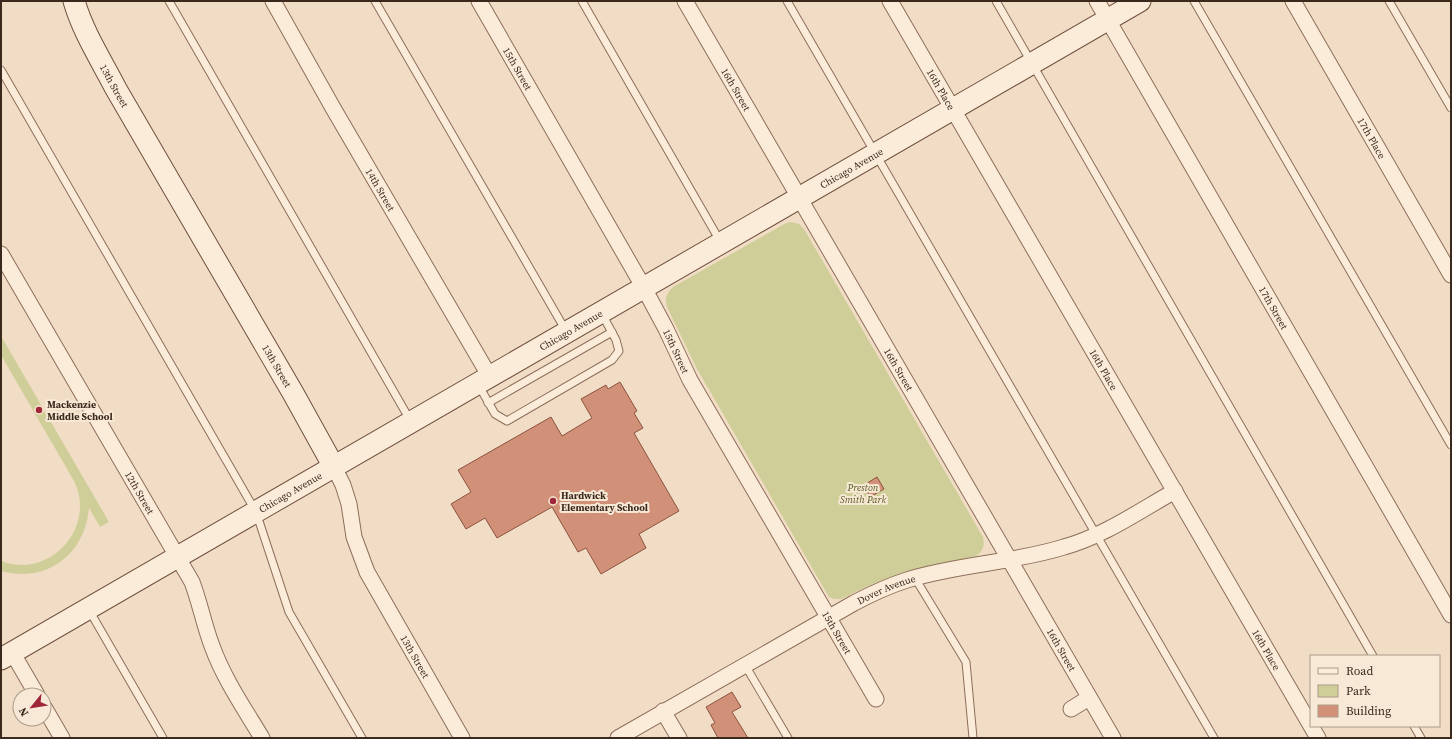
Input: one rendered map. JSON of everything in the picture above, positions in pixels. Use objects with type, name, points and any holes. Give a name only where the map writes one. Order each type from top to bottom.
[{"type":"street","name":"13th Street","points":[[74,1],[77,11],[94,47],[116,89],[289,386],[334,467],[343,485],[349,504],[354,537],[367,572],[462,738]]},
{"type":"street","name":"14th Street","points":[[273,1],[484,381]]},
{"type":"street","name":"15th Street","points":[[479,1],[644,288],[666,329],[690,380],[827,618],[876,699]]},
{"type":"street","name":"16th Street","points":[[685,1],[1113,738]]},
{"type":"street","name":"16th Place","points":[[890,1],[1310,724]]},
{"type":"street","name":"17th Street","points":[[1096,1],[1451,615]]},
{"type":"street","name":"Chicago Avenue","points":[[7,656],[1140,1]]},
{"type":"street","name":"17th Place","points":[[1293,1],[1451,275]]},
{"type":"street","name":"12th Street","points":[[1,254],[192,582],[199,600],[212,646],[220,666],[262,738]]},
{"type":"street","name":"Dover Avenue","points":[[618,738],[827,618],[880,590],[915,578],[1038,554],[1064,547],[1096,535],[1175,491]]},
{"type":"street","points":[[7,656],[31,687]]},
{"type":"street","points":[[1071,709],[1089,698]]},
{"type":"street","points":[[663,711],[679,738]]},
{"type":"street","points":[[52,721],[62,738]]},
{"type":"street","name":"16th Place","points":[[1312,727],[1318,738]]},
{"type":"lane","points":[[169,1],[411,422]]},
{"type":"lane","points":[[375,1],[567,333]]},
{"type":"lane","points":[[582,1],[721,243]]},
{"type":"lane","points":[[787,1],[1214,738]]},
{"type":"lane","points":[[996,1],[1372,655]]},
{"type":"lane","points":[[1194,1],[1451,445]]},
{"type":"lane","points":[[1389,1],[1451,108]]},
{"type":"lane","points":[[1,70],[256,512],[289,612],[362,738]]},
{"type":"lane","points":[[484,381],[488,403],[495,414],[507,421],[612,360],[619,351],[616,340],[601,313]]},
{"type":"lane","points":[[488,403],[612,332]]},
{"type":"lane","points":[[915,578],[966,662],[973,738]]},
{"type":"lane","points":[[88,609],[163,738]]},
{"type":"lane","points":[[746,665],[788,738]]},
{"type":"lane","points":[[1415,727],[1421,738]]},
{"type":"green space","name":"Preston Smith Park","points":[[791,222],[799,224],[804,229],[983,537],[983,548],[976,556],[906,572],[877,582],[841,599],[829,597],[697,369],[667,307],[666,299],[669,292],[673,287],[786,223]]},
{"type":"green space","points":[[1,336],[109,522],[100,527],[89,508],[86,524],[80,539],[72,552],[61,562],[48,569],[34,573],[18,574],[1,571],[1,561],[19,565],[36,563],[52,556],[64,545],[74,532],[79,516],[79,498],[74,481],[1,355]]},
{"type":"building","points":[[620,382],[637,411],[634,413],[643,428],[634,433],[679,511],[639,534],[646,548],[601,574],[586,548],[578,552],[552,507],[497,538],[485,518],[466,529],[451,504],[471,492],[458,470],[551,417],[562,436],[592,418],[581,399],[606,385],[608,389]]},
{"type":"building","points":[[877,477],[884,489],[870,497],[864,485]]},
{"type":"building","points":[[732,692],[741,707],[732,712],[748,738],[718,738],[711,725],[715,723],[706,707]]},
{"type":"place","name":"Mackenzie Middle School","points":[[39,410]]},
{"type":"place","name":"Hardwick Elementary School","points":[[553,501]]}]
